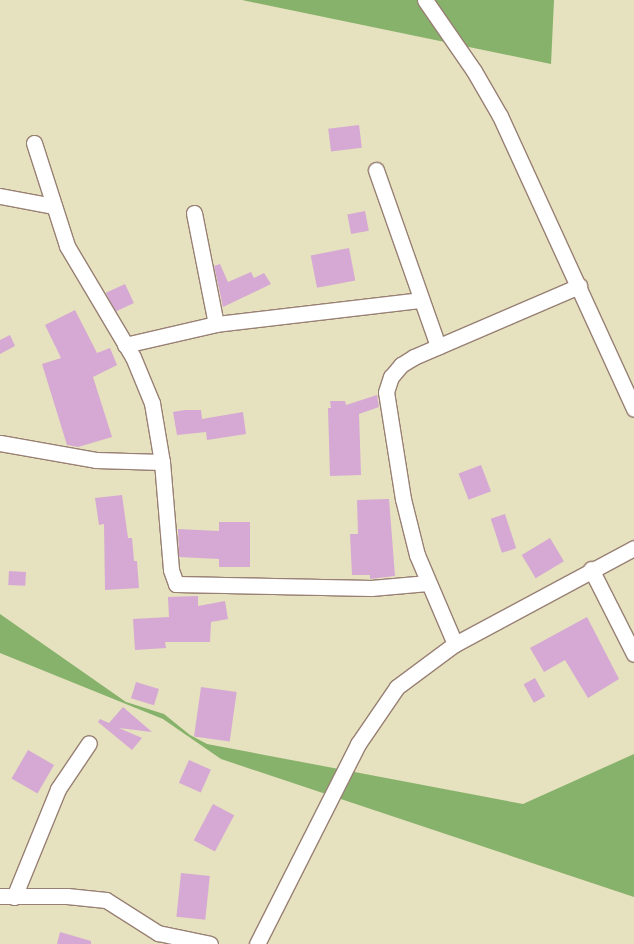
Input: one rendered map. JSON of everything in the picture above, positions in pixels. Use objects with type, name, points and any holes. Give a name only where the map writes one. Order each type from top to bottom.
[{"type":"street","points":[[425,0],[474,71],[500,116],[634,409]]},
{"type":"street","points":[[34,143],[54,206],[76,264],[125,345],[152,403],[162,462],[171,570],[180,586],[371,588],[428,583]]},
{"type":"street","points":[[376,170],[438,346]]},
{"type":"street","points":[[0,196],[54,206]]},
{"type":"street","points":[[194,213],[216,324]]},
{"type":"street","points":[[455,644],[417,554],[403,499],[386,392],[391,377],[401,365],[438,346],[579,286]]},
{"type":"street","points":[[125,345],[216,324],[421,300]]},
{"type":"street","points":[[0,443],[96,460],[162,462]]},
{"type":"street","points":[[257,944],[375,715],[397,687],[455,644],[591,569],[634,548]]},
{"type":"street","points":[[591,569],[634,654]]},
{"type":"street","points":[[89,743],[58,789],[7,897],[67,896],[106,900],[158,933],[210,944]]},
{"type":"green space","points":[[242,0],[554,0],[551,64]]},
{"type":"green space","points":[[0,614],[126,702],[164,714],[190,735],[207,744],[523,804],[634,754],[634,897],[221,759],[163,719],[0,653]]},
{"type":"building","points":[[359,125],[362,148],[331,152],[328,129]]},
{"type":"building","points":[[365,211],[369,231],[351,234],[347,214]]},
{"type":"building","points":[[349,248],[355,280],[317,288],[311,255]]},
{"type":"building","points":[[220,264],[228,282],[251,272],[254,278],[264,273],[271,284],[223,307],[214,266]]},
{"type":"building","points":[[125,284],[134,303],[115,312],[106,293]]},
{"type":"building","points":[[75,310],[97,353],[110,348],[117,365],[93,377],[112,437],[78,447],[67,445],[42,364],[61,358],[45,325]]},
{"type":"building","points":[[10,335],[15,346],[0,354],[0,340]]},
{"type":"building","points":[[377,395],[379,407],[359,414],[361,475],[330,476],[328,408],[331,408],[330,401],[345,401],[346,405]]},
{"type":"building","points":[[201,410],[202,419],[243,412],[246,434],[207,440],[206,432],[177,435],[173,412]]},
{"type":"building","points":[[481,465],[491,491],[469,500],[459,474]]},
{"type":"building","points":[[122,495],[128,538],[132,538],[134,561],[137,561],[139,588],[105,590],[104,524],[99,525],[95,498]]},
{"type":"building","points":[[389,499],[395,576],[370,579],[370,575],[352,575],[350,534],[358,534],[357,500]]},
{"type":"building","points":[[505,514],[516,548],[502,553],[491,519]]},
{"type":"building","points":[[219,522],[250,522],[250,567],[219,567],[219,559],[179,557],[178,529],[219,531]]},
{"type":"building","points":[[550,538],[564,561],[536,578],[522,555]]},
{"type":"building","points":[[9,571],[26,572],[25,586],[8,585]]},
{"type":"building","points":[[198,596],[198,606],[225,601],[228,619],[211,622],[210,642],[165,642],[166,648],[135,650],[133,619],[169,617],[168,597]]},
{"type":"building","points":[[587,617],[619,679],[588,698],[565,660],[544,672],[530,648]]},
{"type":"building","points":[[535,678],[545,696],[534,703],[524,684]]},
{"type":"building","points":[[136,682],[159,689],[154,705],[131,698]]},
{"type":"building","points":[[201,687],[237,692],[230,742],[194,737]]},
{"type":"building","points":[[123,707],[152,732],[119,728],[142,738],[132,750],[98,722],[100,719],[109,723]]},
{"type":"building","points":[[28,750],[54,765],[37,794],[12,779]]},
{"type":"building","points":[[189,760],[211,770],[201,793],[179,783]]},
{"type":"building","points":[[213,804],[234,815],[215,851],[194,840]]},
{"type":"building","points":[[181,873],[210,876],[205,920],[176,917]]},
{"type":"building","points":[[60,932],[91,941],[91,944],[57,944]]}]
